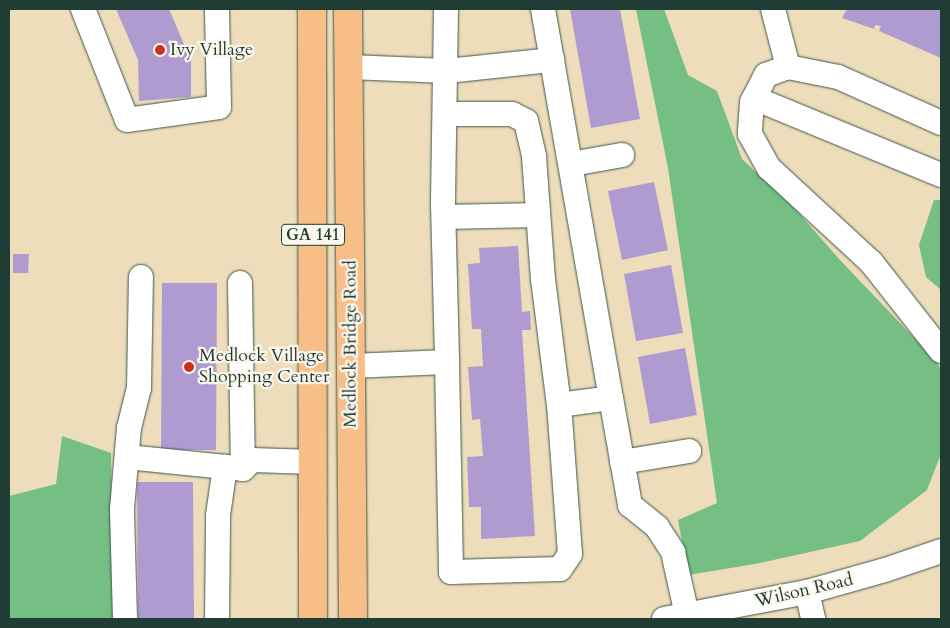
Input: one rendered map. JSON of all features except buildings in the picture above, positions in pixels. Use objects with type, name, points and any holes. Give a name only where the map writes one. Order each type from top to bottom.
[{"type":"highway","name":"GA 141","points":[[312,9],[313,619]]},
{"type":"highway","name":"Medlock Bridge Road","points":[[348,9],[353,619]]},
{"type":"street","points":[[83,9],[127,120],[219,107],[217,9]]},
{"type":"street","points":[[446,9],[447,71],[446,114],[444,217],[451,572],[560,569],[570,554],[559,404],[543,279],[534,157],[526,121],[512,114],[446,114]]},
{"type":"street","points":[[543,9],[630,505],[656,527],[673,552],[676,617]]},
{"type":"street","points":[[773,9],[788,67]]},
{"type":"street","points":[[349,67],[447,71],[552,60]]},
{"type":"street","points":[[941,123],[838,77],[788,67],[766,75],[754,98],[750,134],[768,168],[871,262],[941,351]]},
{"type":"street","points":[[754,98],[941,175]]},
{"type":"street","points":[[571,164],[622,155]]},
{"type":"street","points":[[444,217],[538,215]]},
{"type":"street","points":[[124,619],[122,509],[128,428],[139,388],[141,277]]},
{"type":"street","points":[[217,619],[218,515],[234,468],[240,283]]},
{"type":"street","points":[[351,366],[447,362]]},
{"type":"street","points":[[559,404],[611,398]]},
{"type":"street","points":[[622,462],[689,451]]},
{"type":"street","points":[[127,457],[234,468],[252,460],[313,462]]},
{"type":"street","name":"Wilson Road","points":[[676,617],[808,592],[885,570],[941,551]]},
{"type":"street","points":[[808,592],[814,619]]},
{"type":"green space","points":[[636,9],[664,9],[688,75],[717,91],[742,159],[796,210],[840,260],[937,362],[941,370],[941,454],[927,490],[860,541],[755,564],[688,575],[678,520],[717,503],[668,168]]},
{"type":"green space","points":[[934,200],[941,200],[941,290],[926,277],[919,245]]},
{"type":"green space","points":[[62,436],[111,453],[114,619],[9,619],[9,496],[56,484]]},
{"type":"place","name":"Ivy Village","points":[[160,50]]},
{"type":"place","name":"Medlock Village Shopping Center","points":[[189,367]]}]
